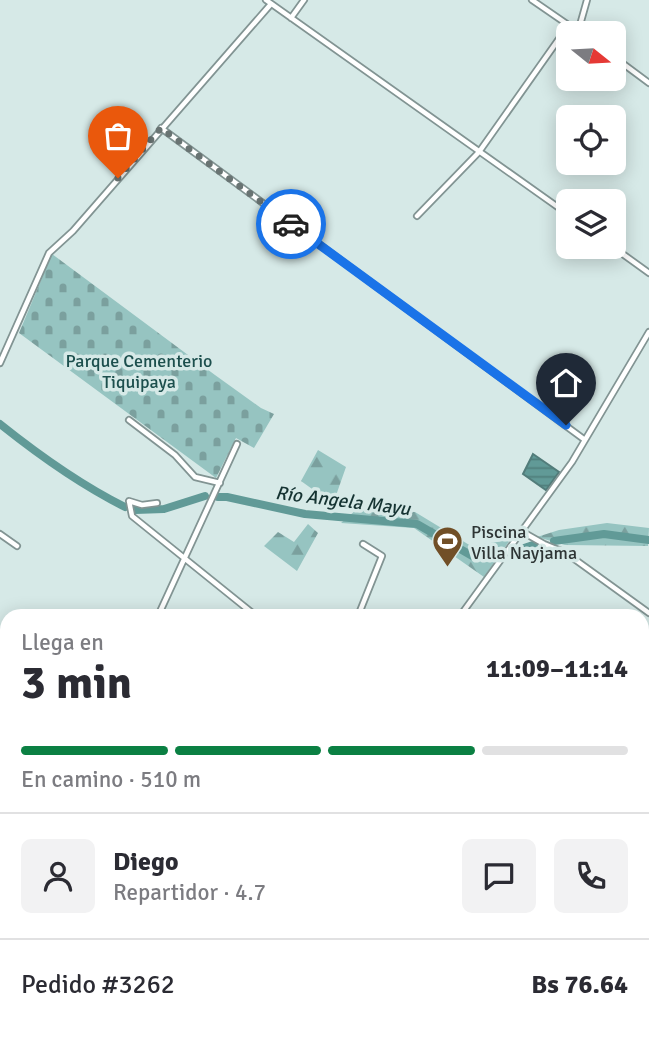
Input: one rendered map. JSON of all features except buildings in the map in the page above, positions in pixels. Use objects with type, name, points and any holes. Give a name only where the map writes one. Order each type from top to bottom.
[{"type":"street","points":[[266,0],[556,206]]},
{"type":"street","points":[[291,18],[304,0]]},
{"type":"street","points":[[532,0],[561,21]]},
{"type":"street","points":[[582,21],[587,0]]},
{"type":"street","points":[[0,363],[49,253],[73,231],[271,4]]},
{"type":"street","points":[[417,216],[478,152],[556,43]]},
{"type":"street","points":[[626,67],[649,83]]},
{"type":"street","points":[[161,128],[585,440]]},
{"type":"street","points":[[626,256],[649,273]]},
{"type":"street","points":[[465,609],[585,440],[649,331]]},
{"type":"street","points":[[128,420],[175,455],[195,477],[220,483]]},
{"type":"street","points":[[161,609],[237,444]]},
{"type":"street","points":[[157,503],[142,505],[129,501],[131,516],[247,609]]},
{"type":"street","points":[[521,531],[566,552],[644,609]]},
{"type":"street","points":[[0,534],[17,546]]},
{"type":"street","points":[[361,609],[383,556],[363,544]]},
{"type":"green space","name":"Parque Cementerio Tiquipaya","points":[[52,254],[215,375],[261,408],[274,414],[254,448],[236,438],[216,478],[19,333]]},
{"type":"green space","points":[[318,450],[346,467],[333,504],[301,481]]},
{"type":"green space","points":[[356,510],[415,512],[471,546],[510,540],[484,577],[414,528],[341,523]]},
{"type":"green space","points":[[607,523],[649,528],[648,546],[565,545],[537,537],[559,530]]},
{"type":"green space","points":[[308,524],[318,533],[297,571],[264,546],[278,532],[294,542]]},
{"type":"shaded area","points":[[533,454],[559,472],[546,490],[523,474]]},
{"type":"waterway","name":"Río Angela Mayu","points":[[0,424],[60,469],[125,507]]},
{"type":"waterway","name":"Río Angela Mayu","points":[[135,510],[164,509],[205,496]]},
{"type":"waterway","name":"Río Angela Mayu","points":[[218,497],[305,514],[417,524],[474,557],[497,553]]},
{"type":"waterway","name":"Río Angela Mayu","points":[[554,541],[604,534],[649,540]]},
{"type":"waterway","name":"Río Angela Mayu","points":[[518,550],[536,544]]},
{"type":"way so far","points":[[118,178],[161,128],[291,224]]},
{"type":"place","name":"Piscina Villa Nayjama","points":[[448,569]]},
{"type":"route","points":[[291,224],[566,425]]}]
